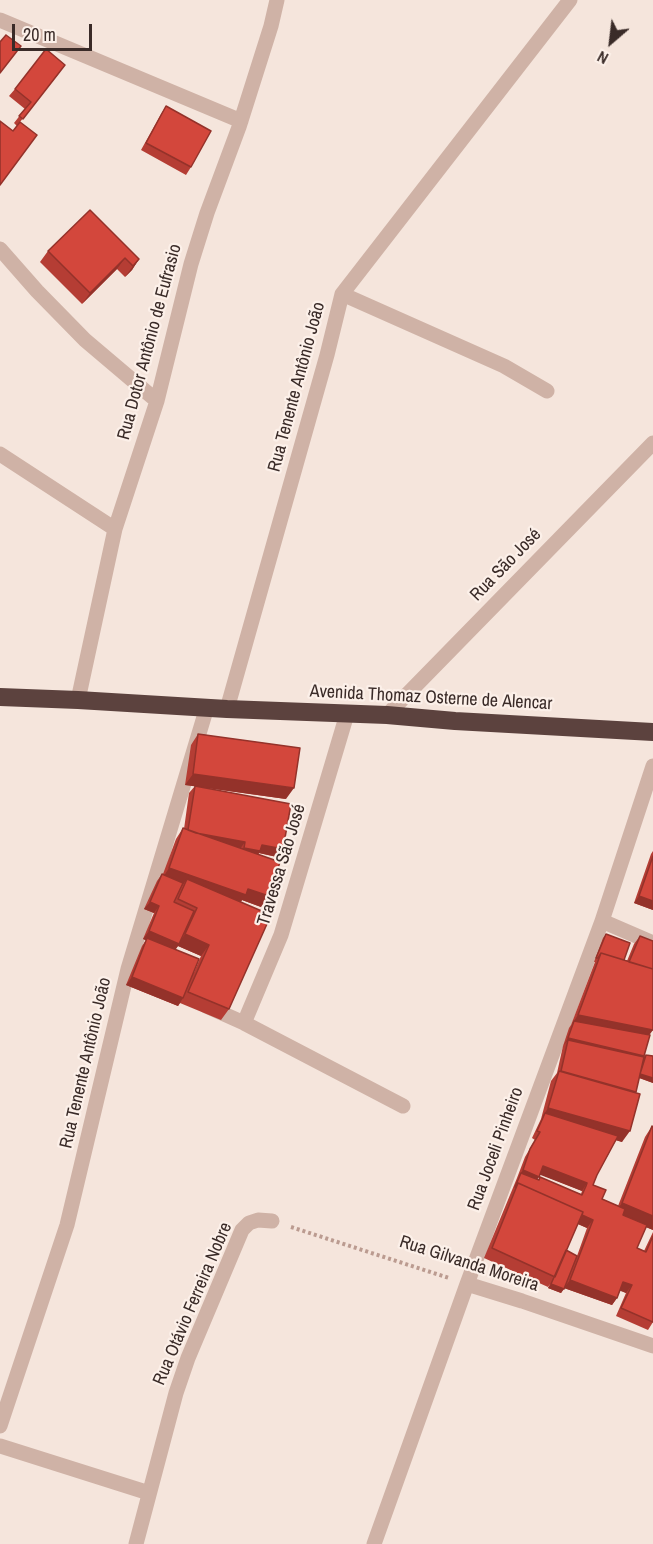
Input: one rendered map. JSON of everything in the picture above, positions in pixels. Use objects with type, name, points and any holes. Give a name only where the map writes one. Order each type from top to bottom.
[{"type":"highway","name":"Avenida Thomaz Osterne de Alencar","points":[[0,698],[387,715],[653,732]]},
{"type":"street","name":"Rua Dotor Antônio de Eufrasio","points":[[78,700],[116,529],[157,401],[191,264],[272,26],[277,0]]},
{"type":"street","name":"Rua Tenente Antônio João","points":[[227,709],[327,355],[342,294],[570,0]]},
{"type":"street","points":[[0,20],[241,121]]},
{"type":"street","points":[[0,249],[85,340],[157,401]]},
{"type":"street","points":[[342,294],[504,366],[547,392]]},
{"type":"street","name":"Rua São José","points":[[387,715],[653,443]]},
{"type":"street","points":[[0,454],[116,529]]},
{"type":"street","name":"Rua Tenente Antônio João","points":[[0,1426],[67,1225],[133,971],[207,707]]},
{"type":"street","name":"Travessa São José","points":[[244,1023],[281,935],[347,714]]},
{"type":"street","name":"Rua Joceli Pinheiro","points":[[374,1544],[467,1284],[602,921],[653,766]]},
{"type":"street","points":[[602,921],[653,943]]},
{"type":"street","points":[[191,998],[403,1106]]},
{"type":"street","name":"Rua Otávio Ferreira Nobre","points":[[136,1544],[176,1393],[188,1358],[242,1230],[249,1223],[258,1220],[272,1221]]},
{"type":"street","name":"Rua Gilvanda Moreira","points":[[467,1284],[653,1346]]},
{"type":"street","points":[[0,1446],[149,1493]]},
{"type":"path","name":"Rua Gilvanda Moreira","points":[[272,1221],[467,1284]]},
{"type":"building","points":[[6,35],[21,46],[0,73],[0,42]]},
{"type":"building","points":[[46,49],[65,65],[23,119],[19,116],[31,102],[15,89]]},
{"type":"building","points":[[166,106],[211,131],[191,167],[146,143]]},
{"type":"building","points":[[0,121],[13,131],[20,122],[37,135],[0,185]]},
{"type":"building","points":[[90,210],[139,259],[133,266],[125,258],[90,293],[48,251]]},
{"type":"building","points":[[198,734],[300,748],[294,788],[193,774]]},
{"type":"building","points":[[195,786],[291,804],[283,849],[262,845],[260,851],[244,848],[245,842],[188,830]]},
{"type":"building","points":[[183,828],[280,862],[269,896],[248,889],[246,895],[169,868]]},
{"type":"building","points":[[653,856],[653,901],[639,896]]},
{"type":"building","points":[[162,874],[183,883],[174,902],[194,911],[179,944],[149,931],[159,906],[150,902]]},
{"type":"building","points":[[187,879],[271,915],[229,1009],[188,992],[209,945],[185,934],[197,908],[178,899]]},
{"type":"building","points":[[606,934],[630,943],[624,960],[601,953],[596,958]]},
{"type":"building","points":[[640,936],[653,941],[653,969],[629,962]]},
{"type":"building","points":[[147,938],[199,959],[183,998],[132,977]]},
{"type":"building","points":[[601,953],[653,969],[653,1030],[578,1015]]},
{"type":"building","points":[[574,1021],[650,1035],[644,1056],[568,1038]]},
{"type":"building","points":[[568,1040],[644,1057],[636,1092],[561,1071]]},
{"type":"building","points":[[646,1055],[653,1056],[653,1078],[640,1074]]},
{"type":"building","points":[[559,1071],[640,1094],[630,1131],[548,1108]]},
{"type":"building","points":[[545,1113],[618,1136],[593,1185],[606,1190],[602,1199],[625,1209],[623,1215],[647,1225],[637,1248],[646,1252],[653,1236],[653,1322],[621,1308],[632,1285],[623,1282],[617,1298],[570,1280],[593,1220],[582,1215],[583,1212],[518,1183],[515,1187],[521,1173],[539,1180],[540,1177],[582,1195],[586,1186],[587,1183],[543,1166],[539,1177],[523,1170],[530,1149],[540,1132],[537,1131]]},
{"type":"building","points":[[653,1127],[653,1216],[622,1203]]},
{"type":"building","points":[[518,1183],[583,1212],[555,1277],[492,1248]]},
{"type":"building","points":[[566,1250],[577,1256],[564,1289],[551,1284]]}]
